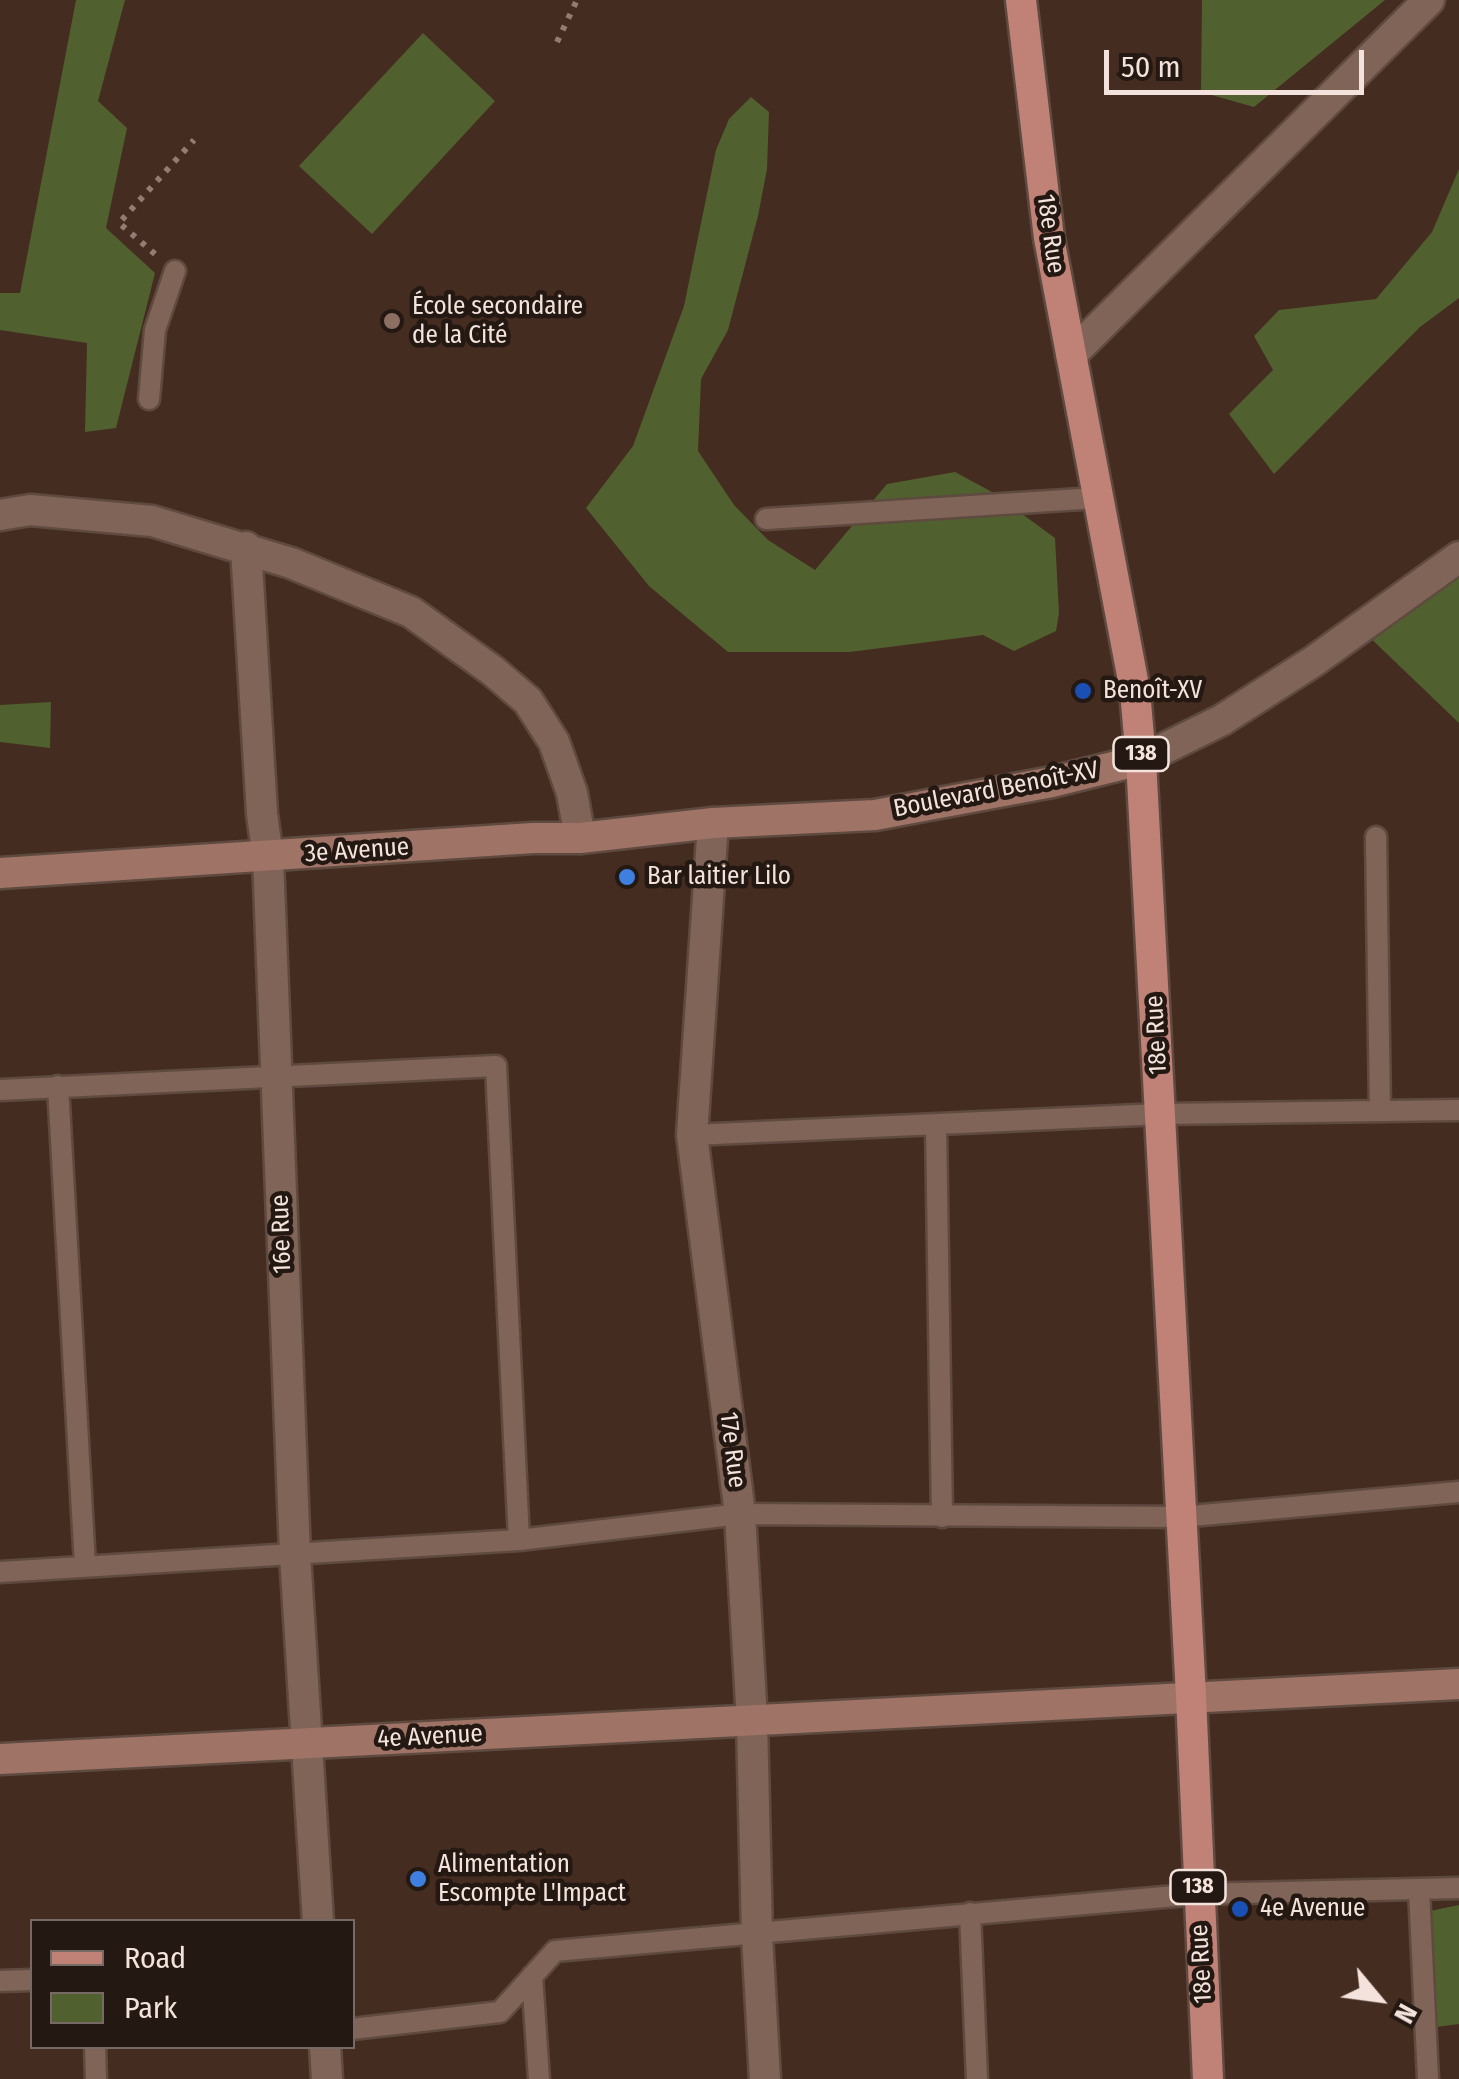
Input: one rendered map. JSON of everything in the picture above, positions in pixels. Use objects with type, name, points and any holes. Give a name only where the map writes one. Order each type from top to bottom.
[{"type":"main road","name":"18e Rue","points":[[1021,0],[1049,238],[1135,691],[1192,1696],[1208,2079]]},
{"type":"street","points":[[1070,355],[1429,0]]},
{"type":"street","points":[[0,515],[30,510],[152,521],[323,574],[411,612],[528,701],[554,742],[572,793],[580,838]]},
{"type":"street","name":"16e Rue","points":[[246,547],[268,858],[295,1554],[318,1919]]},
{"type":"street","name":"Boulevard Benoît-XV","points":[[713,822],[875,815],[1052,782],[1141,760],[1222,720],[1314,662],[1459,558]]},
{"type":"street","name":"3e Avenue","points":[[0,873],[580,838],[713,822]]},
{"type":"street","name":"17e Rue","points":[[713,822],[692,1134],[740,1514],[766,2079]]},
{"type":"street","name":"4e Avenue","points":[[0,1758],[1459,1684]]},
{"type":"street","points":[[325,2049],[327,2079]]},
{"type":"lane","points":[[149,398],[155,330],[175,271]]},
{"type":"lane","points":[[766,520],[1097,498]]},
{"type":"lane","points":[[1376,836],[1380,1110]]},
{"type":"lane","points":[[0,1090],[496,1066],[519,1540]]},
{"type":"lane","points":[[58,1086],[84,1566]]},
{"type":"lane","points":[[692,1134],[1160,1114],[1459,1110]]},
{"type":"lane","points":[[936,1125],[942,1517]]},
{"type":"lane","points":[[0,1572],[519,1540],[740,1514],[1180,1517],[1459,1492]]},
{"type":"lane","points":[[355,2029],[500,2012],[555,1950],[1198,1894],[1459,1888]]},
{"type":"lane","points":[[1419,1890],[1428,2079]]},
{"type":"lane","points":[[970,1913],[977,2079]]},
{"type":"lane","points":[[532,1976],[539,2079]]},
{"type":"lane","points":[[0,1981],[30,1980]]},
{"type":"lane","points":[[95,2049],[96,2079]]},
{"type":"path","points":[[558,42],[577,0]]},
{"type":"path","points":[[175,271],[119,223],[194,140]]},
{"type":"green space","points":[[76,0],[125,0],[98,101],[127,128],[106,228],[155,273],[116,428],[85,432],[87,343],[0,330],[0,293],[20,293]]},
{"type":"green space","points":[[1202,0],[1385,0],[1254,107],[1201,92]]},
{"type":"green space","points":[[423,33],[495,101],[372,234],[299,166]]},
{"type":"green space","points":[[751,97],[769,112],[767,169],[728,330],[701,379],[698,451],[734,505],[768,540],[815,570],[887,484],[955,472],[992,492],[1055,538],[1059,613],[1056,631],[1014,651],[983,635],[850,652],[728,652],[649,586],[586,508],[633,446],[684,306],[716,150],[729,119]]},
{"type":"green space","points":[[1459,169],[1459,298],[1420,327],[1274,474],[1229,414],[1273,370],[1254,336],[1279,310],[1376,299],[1432,232]]},
{"type":"green space","points":[[1459,571],[1459,723],[1362,630]]},
{"type":"green space","points":[[51,702],[50,748],[0,742],[0,705]]},
{"type":"green space","points":[[1459,1905],[1459,2024],[1428,2028],[1425,1912]]},
{"type":"place","name":"École secondaire de la Cité","points":[[392,321]]},
{"type":"place","name":"Benoît-XV","points":[[1083,691]]},
{"type":"place","name":"Bar laitier Lilo","points":[[627,877]]},
{"type":"place","name":"Alimentation Escompte L'Impact","points":[[418,1879]]},
{"type":"place","name":"4e Avenue","points":[[1240,1909]]}]
